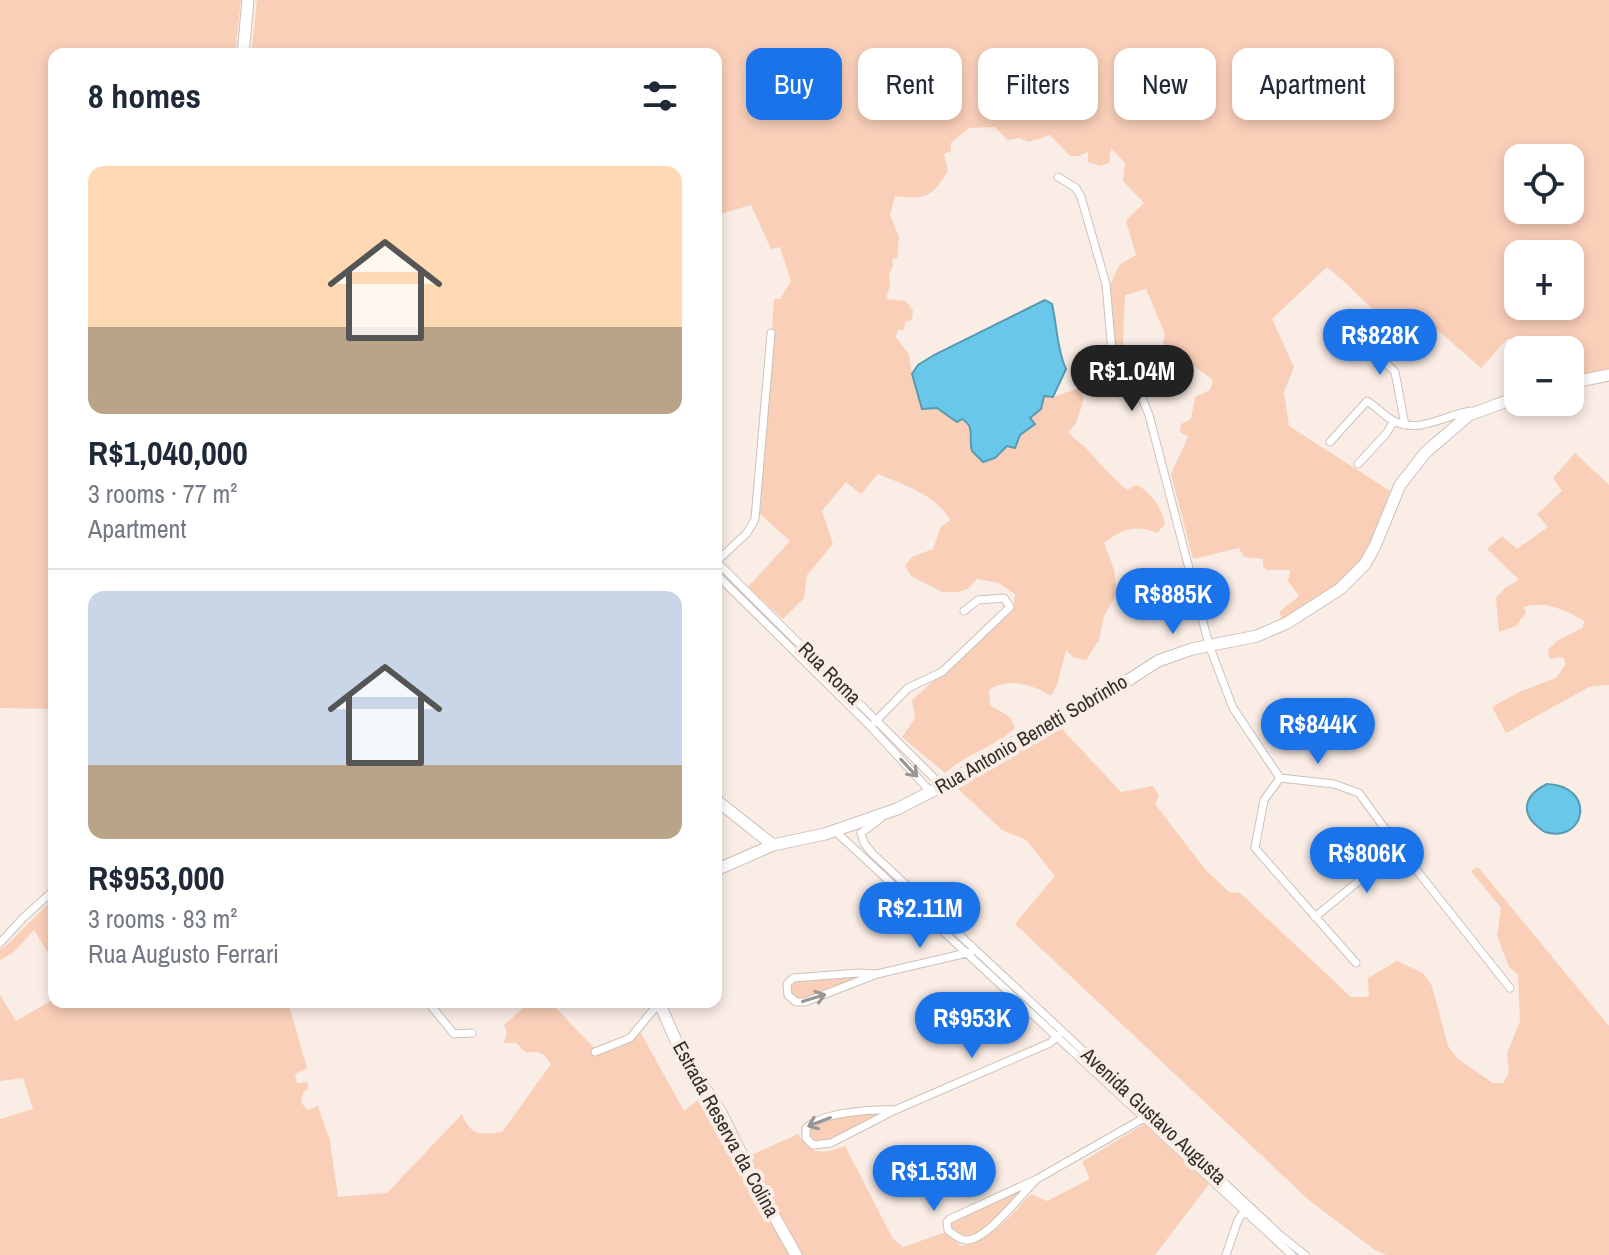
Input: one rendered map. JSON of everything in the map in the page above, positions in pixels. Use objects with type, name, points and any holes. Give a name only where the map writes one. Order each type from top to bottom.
[{"type":"main road","points":[[244,48],[248,0]]},
{"type":"main road","points":[[1584,380],[1609,375]]},
{"type":"main road","name":"Rua Antonio Benetti Sobrinho","points":[[773,845],[835,831],[890,813],[937,789],[1008,745],[1093,703],[1158,661],[1209,645],[1272,631],[1340,589],[1365,564],[1400,485],[1415,463],[1462,420],[1479,409],[1504,401]]},
{"type":"main road","points":[[722,805],[773,845],[722,867]]},
{"type":"main road","name":"Estrada Reserva da Colina","points":[[662,1008],[692,1073],[720,1111],[796,1255]]},
{"type":"street","points":[[1058,177],[1076,188],[1085,211],[1106,284],[1112,352],[1118,367],[1141,396],[1149,415],[1209,645],[1233,708],[1280,778],[1334,784],[1359,793],[1510,988]]},
{"type":"street","points":[[1352,330],[1395,372],[1405,425]]},
{"type":"street","points":[[722,556],[747,533],[755,519],[771,333]]},
{"type":"street","points":[[1330,442],[1367,401],[1394,421],[1405,425],[1423,426],[1479,409]]},
{"type":"street","points":[[1358,464],[1394,421]]},
{"type":"street","name":"Rua Roma","points":[[722,567],[937,789]]},
{"type":"street","name":"Rua Roma","points":[[722,580],[824,673]]},
{"type":"street","points":[[873,723],[908,688],[942,672],[1010,607],[1004,598],[983,598],[964,611]]},
{"type":"street","points":[[1280,778],[1264,800],[1255,848],[1356,963]]},
{"type":"street","name":"Avenida Gustavo Augusta","points":[[890,813],[861,833],[864,843],[972,951],[1292,1255]]},
{"type":"street","name":"Avenida Gustavo Augusta","points":[[835,831],[972,951]]},
{"type":"street","points":[[1315,917],[1399,848]]},
{"type":"street","points":[[0,943],[48,895]]},
{"type":"street","points":[[877,974],[793,978],[787,984],[788,995],[796,1002],[805,1002],[877,974],[972,951]]},
{"type":"street","points":[[433,1008],[454,1034],[463,1036],[472,1033]]},
{"type":"street","points":[[595,1052],[630,1038],[655,1008]]},
{"type":"street","points":[[895,1110],[865,1110],[816,1121],[806,1128],[806,1138],[813,1145],[824,1146],[895,1110],[1050,1043],[1060,1034]]},
{"type":"street","name":"Avenida Gustavo Augusta","points":[[1060,1034],[1144,1118],[1247,1209],[1305,1255]]},
{"type":"street","points":[[1037,1179],[1011,1208],[973,1239],[960,1239],[948,1230],[947,1222],[950,1219],[1037,1179],[1144,1118]]},
{"type":"street","points":[[1226,1255],[1238,1220],[1247,1209]]},
{"type":"shaded area","points":[[0,0],[241,0],[236,48],[48,48],[48,709],[0,708]]},
{"type":"shaded area","points":[[257,0],[1609,0],[1609,369],[1584,374],[1584,336],[1504,336],[1504,342],[1481,368],[1434,327],[1399,324],[1386,318],[1327,267],[1272,319],[1294,367],[1284,392],[1289,426],[1390,491],[1365,557],[1333,588],[1283,619],[1279,612],[1299,596],[1288,581],[1290,570],[1267,570],[1263,559],[1244,557],[1239,548],[1193,559],[1171,474],[1188,437],[1180,432],[1181,424],[1191,419],[1195,397],[1210,390],[1213,380],[1163,343],[1165,334],[1146,289],[1125,295],[1122,366],[1115,359],[1109,288],[1119,265],[1136,255],[1126,221],[1144,203],[1123,181],[1125,163],[1111,148],[1109,163],[1099,166],[1088,162],[1088,152],[1070,156],[1050,135],[1029,142],[1019,138],[1007,140],[995,127],[969,128],[951,143],[951,151],[944,154],[948,171],[932,191],[921,197],[895,196],[890,215],[899,237],[886,299],[906,301],[913,311],[912,320],[905,322],[904,330],[898,330],[896,337],[909,355],[922,408],[937,408],[957,421],[962,419],[966,422],[970,427],[970,444],[975,455],[987,461],[1007,445],[1015,448],[1044,396],[1053,397],[1079,388],[1084,399],[1076,423],[1068,432],[1127,490],[1137,485],[1147,492],[1158,506],[1165,524],[1157,533],[1129,529],[1104,543],[1114,569],[1117,593],[1104,616],[1099,640],[1086,660],[1074,658],[1066,650],[1051,696],[1036,688],[1012,683],[989,690],[990,705],[1010,717],[1015,728],[945,773],[902,737],[915,718],[912,700],[1013,611],[1015,594],[999,583],[977,579],[969,588],[942,592],[911,576],[905,566],[912,557],[933,549],[941,527],[950,520],[936,503],[918,491],[878,474],[861,494],[846,482],[822,511],[833,544],[807,575],[804,598],[783,619],[748,587],[790,541],[760,514],[774,299],[780,299],[791,281],[780,247],[771,249],[751,205],[722,213],[722,48],[252,48]]},
{"type":"shaded area","points":[[1575,453],[1609,485],[1609,685],[1589,687],[1506,733],[1492,707],[1521,691],[1556,678],[1566,664],[1563,657],[1549,659],[1548,650],[1557,641],[1582,628],[1585,621],[1555,607],[1532,605],[1524,607],[1526,613],[1516,626],[1499,632],[1496,597],[1519,580],[1487,549],[1502,536],[1517,549],[1548,527],[1537,514],[1562,491],[1553,478]]},
{"type":"shaded area","points":[[1061,728],[1121,792],[1153,786],[1159,796],[1155,804],[1205,869],[1229,892],[1240,893],[1351,997],[1369,997],[1368,978],[1397,961],[1423,973],[1432,986],[1448,1046],[1458,1059],[1493,1083],[1503,1083],[1509,1073],[1507,1053],[1520,1021],[1518,974],[1509,967],[1497,936],[1501,908],[1471,871],[1478,867],[1609,1026],[1609,1255],[1386,1255],[1375,1250],[1310,1201],[1015,924],[1055,876],[1026,840],[1002,830],[955,786],[998,758]]},
{"type":"shaded area","points":[[48,904],[48,953],[34,930],[14,952],[0,960],[0,949]]},
{"type":"shaded area","points":[[864,976],[813,998],[797,1000],[791,991],[794,980]]},
{"type":"shaded area","points":[[0,995],[16,1021],[48,1002],[48,1008],[290,1008],[307,1068],[295,1074],[297,1083],[308,1082],[301,1102],[307,1110],[318,1106],[330,1141],[338,1197],[387,1193],[462,1114],[469,1127],[477,1132],[502,1132],[551,1064],[541,1053],[527,1053],[516,1043],[504,1043],[507,1032],[504,1025],[523,1008],[556,1008],[600,1054],[621,1047],[641,1033],[684,1111],[702,1097],[721,1122],[749,1183],[791,1255],[0,1255],[0,1119],[33,1109],[23,1078],[0,1081]]},
{"type":"shaded area","points":[[886,1112],[833,1140],[813,1143],[808,1137],[809,1128],[828,1121]]},
{"type":"shaded area","points":[[1144,1124],[1209,1184],[1155,1255],[803,1255],[749,1156],[798,1134],[813,1150],[830,1151],[845,1146],[893,1239],[903,1247],[946,1232],[961,1246],[991,1233],[1031,1194],[1047,1201],[1090,1179],[1082,1162]]},
{"type":"shaded area","points":[[1022,1190],[996,1219],[980,1231],[963,1235],[952,1228],[952,1222]]},
{"type":"water","points":[[1045,300],[1052,304],[1066,369],[1053,397],[1044,396],[1041,409],[1030,418],[1035,424],[1020,435],[1015,448],[1007,446],[995,458],[983,462],[972,451],[970,429],[966,422],[962,419],[957,422],[937,408],[922,409],[912,374],[918,365],[934,355]]},
{"type":"water","points":[[1547,784],[1563,787],[1574,794],[1579,803],[1577,823],[1570,830],[1545,832],[1531,820],[1528,801]]}]
